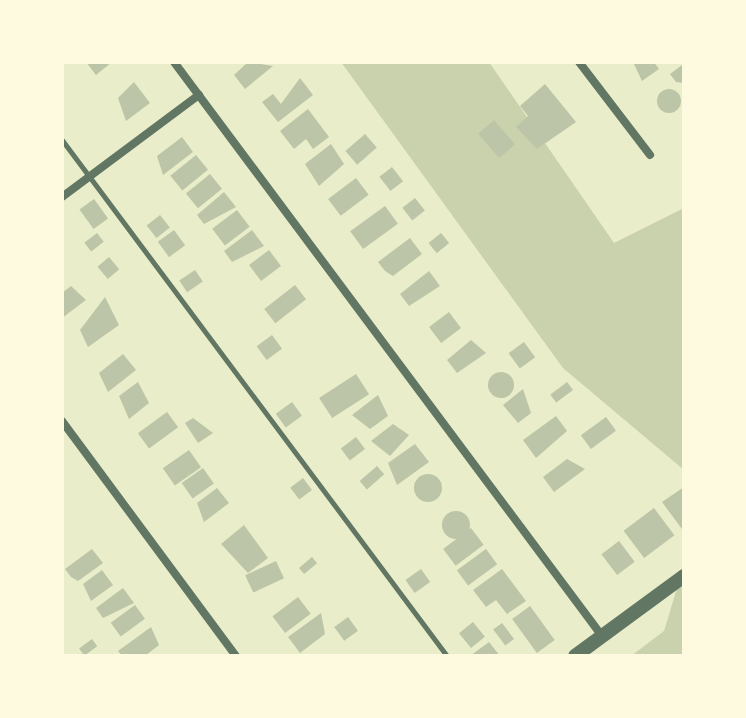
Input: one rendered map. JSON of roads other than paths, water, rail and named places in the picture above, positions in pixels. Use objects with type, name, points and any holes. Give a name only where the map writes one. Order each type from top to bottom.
[{"type":"street","points":[[174,62],[602,636]]},
{"type":"street","points":[[579,62],[650,155]]},
{"type":"street","points":[[62,197],[199,95]]},
{"type":"street","points":[[62,421],[236,656]]},
{"type":"street","points":[[575,656],[684,576]]},
{"type":"lane","points":[[62,140],[447,656]]}]
